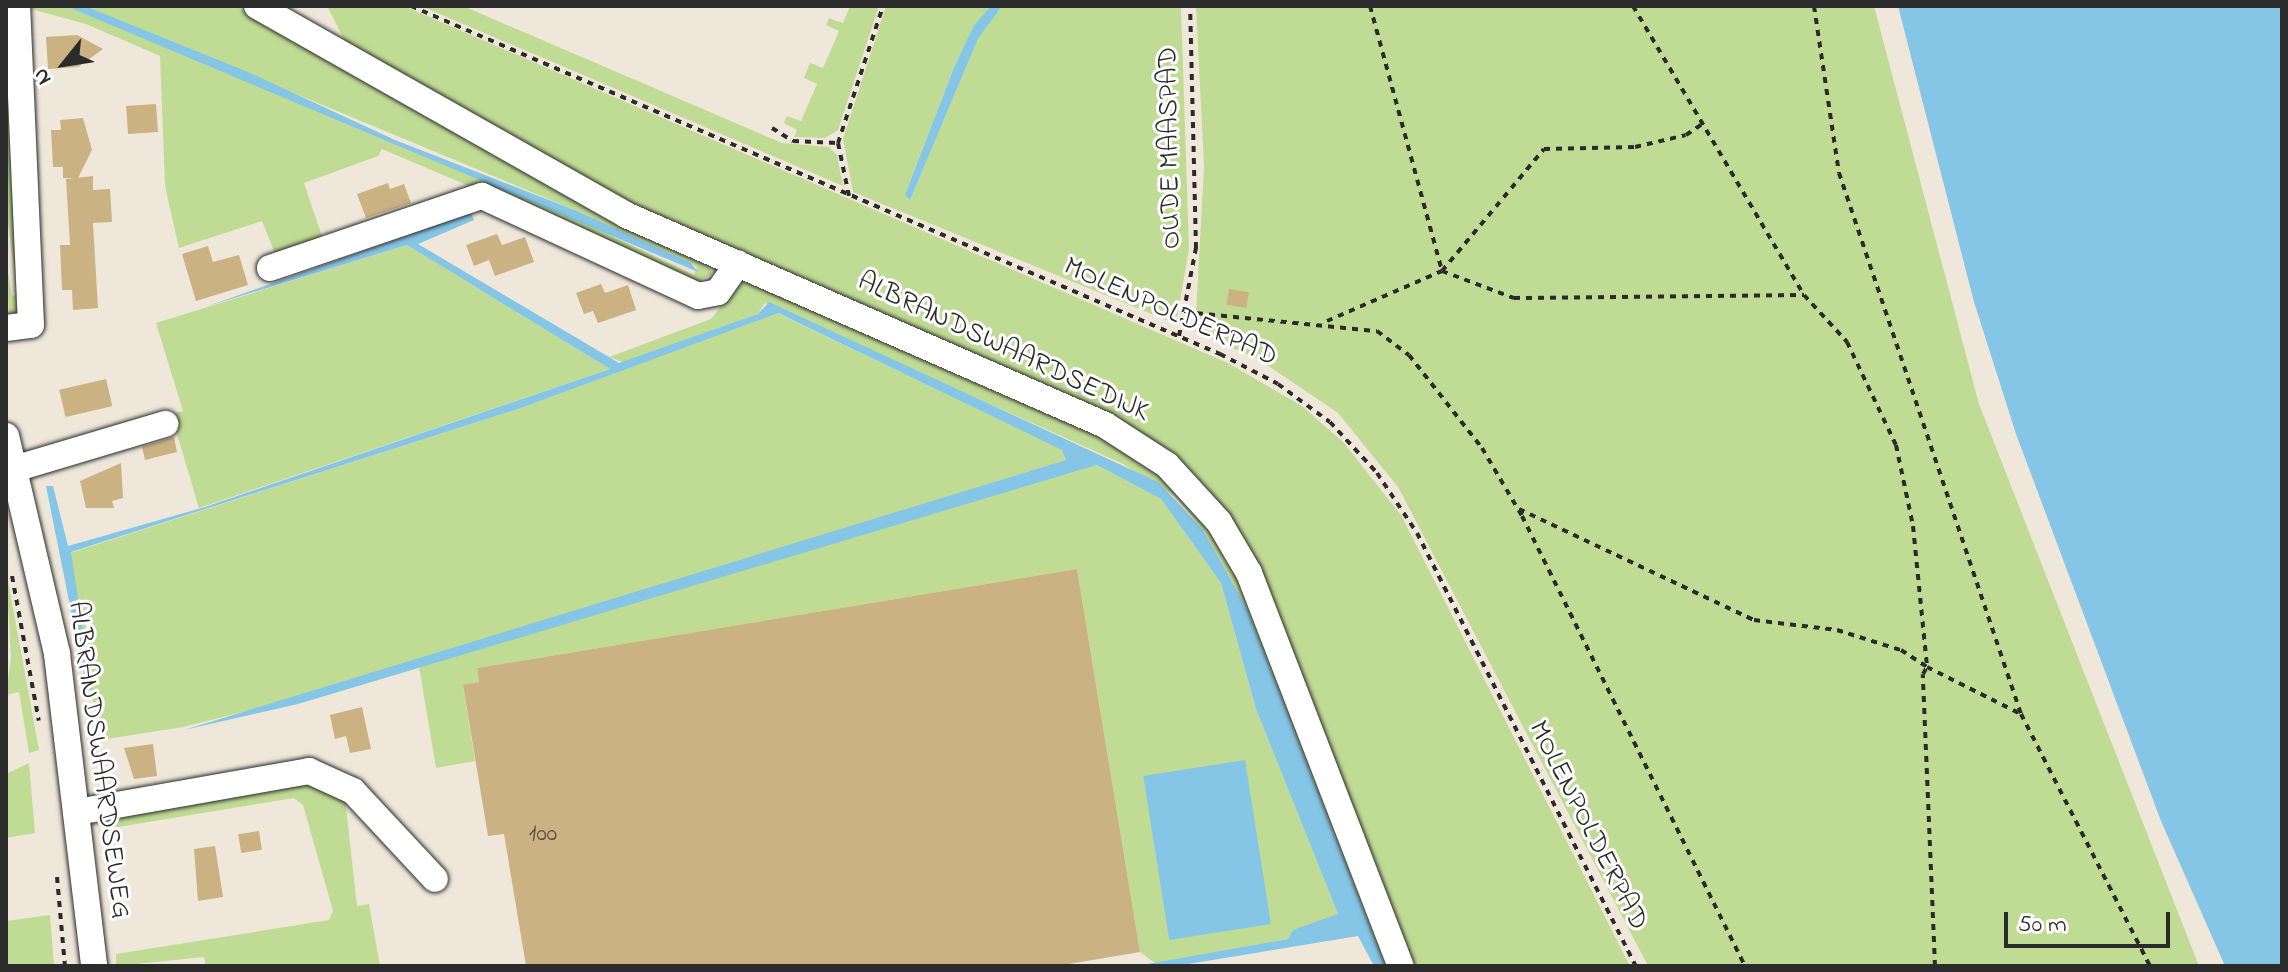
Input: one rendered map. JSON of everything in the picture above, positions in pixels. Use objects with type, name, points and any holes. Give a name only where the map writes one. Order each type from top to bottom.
[{"type":"street","points":[[6,328],[31,325],[17,6]]},
{"type":"street","name":"ALBRANDSWAARDSEDIJK","points":[[257,6],[594,198],[1105,425],[1188,485],[1249,573],[1401,966]]},
{"type":"street","points":[[270,268],[482,196],[698,296],[718,292],[738,263]]},
{"type":"street","points":[[14,469],[165,424]]},
{"type":"street","name":"ALBRANDSWAARDSEWEG","points":[[6,436],[57,654],[94,966]]},
{"type":"street","points":[[77,812],[309,771],[353,791],[435,879]]},
{"type":"path","name":"MOLENPOLDERPAD","points":[[411,6],[1179,336],[1256,371],[1306,403],[1351,443],[1395,497],[1636,966]]},
{"type":"path","points":[[849,196],[838,143],[883,6]]},
{"type":"path","name":"OUDE MAASPAD","points":[[1179,336],[1196,248],[1190,6]]},
{"type":"path","points":[[1370,6],[1442,271]]},
{"type":"path","points":[[1633,6],[1804,295],[1847,342],[1896,445],[1913,526],[1927,667],[1935,966]]},
{"type":"path","points":[[1814,6],[1839,173],[2021,714],[2150,966]]},
{"type":"path","points":[[1325,322],[1442,271],[1544,149],[1635,147],[1686,135],[1704,123]]},
{"type":"path","points":[[772,128],[793,141],[838,143]]},
{"type":"path","points":[[1442,271],[1514,298],[1804,295]]},
{"type":"path","points":[[1185,312],[1325,322],[1377,331],[1409,355],[1482,448],[1517,508],[1745,966]]},
{"type":"path","points":[[1517,508],[1754,620],[1837,630],[1901,650],[1927,667],[2021,714]]},
{"type":"path","name":"ALBRANDSWAARDSEWEG","points":[[10,564],[42,738]]},
{"type":"path","name":"ALBRANDSWAARDSEWEG","points":[[55,859],[65,966]]},
{"type":"green space","points":[[6,6],[25,307],[9,317],[6,260],[12,296],[18,294],[6,210]]},
{"type":"green space","points":[[20,6],[66,6],[160,43],[532,198],[694,275],[697,267],[691,263],[577,211],[85,6],[235,6],[708,261],[712,274],[695,282],[382,149],[378,156],[304,183],[324,242],[277,259],[262,221],[179,248],[165,186],[160,56],[86,24]]},
{"type":"green space","points":[[327,6],[404,6],[1228,363],[1302,406],[1344,443],[1401,515],[1630,966],[1409,966],[1195,480],[661,221],[351,53]]},
{"type":"green space","points":[[421,6],[463,6],[782,143],[829,147],[837,155],[843,186]]},
{"type":"green space","points":[[850,6],[879,6],[838,130],[825,138],[794,137],[797,130],[784,123],[787,116],[801,121],[817,84],[804,78],[810,63],[823,68],[839,31],[826,25],[829,18],[843,23]]},
{"type":"green space","points":[[886,6],[991,6],[974,25],[955,65],[905,195],[910,200],[978,39],[1002,6],[1181,6],[1189,249],[1176,324],[853,192],[843,139]]},
{"type":"green space","points":[[1196,6],[1874,6],[1979,404],[2199,966],[1648,966],[1398,487],[1338,413],[1258,359],[1195,332],[1204,166]]},
{"type":"green space","points":[[407,245],[610,369],[199,508],[171,414],[183,411],[156,323]]},
{"type":"green space","points":[[748,282],[1100,432],[1146,461],[1195,506],[1241,578],[1392,966],[1385,966],[1247,609],[1203,530],[1175,496],[1121,463],[765,303],[758,314],[625,363],[609,357],[711,319],[736,286]]},
{"type":"green space","points":[[777,313],[1063,450],[1066,460],[299,698],[183,727],[100,740],[67,554],[521,408]]},
{"type":"green space","points":[[1097,465],[1161,499],[1221,583],[1256,709],[1338,914],[1335,920],[1294,930],[1288,939],[1155,963],[1140,952],[1077,569],[477,668],[479,682],[463,686],[475,761],[436,768],[419,667]]},
{"type":"green space","points":[[6,570],[39,750],[29,753],[19,692],[6,695],[11,657]]},
{"type":"green space","points":[[29,763],[35,833],[6,838],[6,774]]},
{"type":"green space","points":[[302,778],[345,798],[357,906],[369,904],[380,966],[206,966],[204,957],[116,966],[116,954],[329,920],[333,911],[303,805],[294,798],[106,829],[104,818]]},
{"type":"green space","points":[[50,915],[54,966],[6,966],[6,921]]},
{"type":"water","points":[[66,6],[85,6],[248,72],[395,140],[577,211],[691,263],[698,272]]},
{"type":"water","points":[[991,6],[1002,6],[978,39],[910,200],[905,195],[955,65],[974,25]]},
{"type":"water","points":[[1898,6],[2282,6],[2282,966],[2225,966],[2161,821],[2016,434],[1974,302]]},
{"type":"water","points":[[471,213],[474,220],[418,244],[619,363],[758,314],[769,302],[1158,482],[1203,530],[1247,609],[1385,966],[1374,966],[1358,936],[1176,966],[1136,966],[1288,939],[1293,930],[1338,914],[1256,709],[1221,583],[1161,499],[1097,465],[298,704],[184,730],[1066,460],[1062,450],[778,313],[521,408],[71,552],[92,689],[87,691],[46,486],[53,486],[68,546],[205,507],[610,369],[407,245],[205,307]]},
{"type":"water","points":[[1245,760],[1271,924],[1169,940],[1143,776]]},
{"type":"building","points":[[77,35],[103,49],[78,67],[48,69],[46,37]]},
{"type":"building","points":[[156,104],[158,132],[128,134],[126,106]]},
{"type":"building","points":[[83,118],[92,150],[78,178],[63,178],[63,167],[53,167],[51,130],[61,130],[60,120]]},
{"type":"building","points":[[93,176],[93,190],[110,189],[112,222],[93,223],[98,308],[73,310],[72,290],[62,290],[60,245],[70,245],[66,179]]},
{"type":"building","points":[[388,183],[390,189],[404,184],[411,203],[366,218],[357,194]]},
{"type":"building","points":[[497,234],[502,245],[525,237],[534,262],[495,276],[489,260],[474,266],[466,245]]},
{"type":"building","points":[[208,246],[213,262],[239,255],[248,285],[196,301],[182,254]]},
{"type":"building","points":[[601,284],[605,293],[628,285],[636,310],[598,323],[593,311],[584,314],[576,293]]},
{"type":"building","points":[[1229,289],[1249,292],[1246,308],[1226,305]]},
{"type":"building","points":[[106,379],[112,406],[66,417],[59,390]]},
{"type":"building","points":[[174,437],[177,452],[145,460],[142,447]]},
{"type":"building","points":[[121,463],[123,498],[112,501],[114,508],[86,508],[80,481]]},
{"type":"building","points":[[1077,569],[1140,952],[1057,966],[526,966],[504,834],[488,836],[463,685],[479,682],[477,668]]},
{"type":"building","points":[[362,707],[371,749],[350,753],[346,736],[335,739],[330,715]]},
{"type":"building","points":[[153,744],[157,776],[134,779],[124,748]]},
{"type":"building","points":[[259,831],[262,850],[241,853],[238,834]]},
{"type":"building","points":[[215,846],[223,897],[198,901],[194,849]]}]
